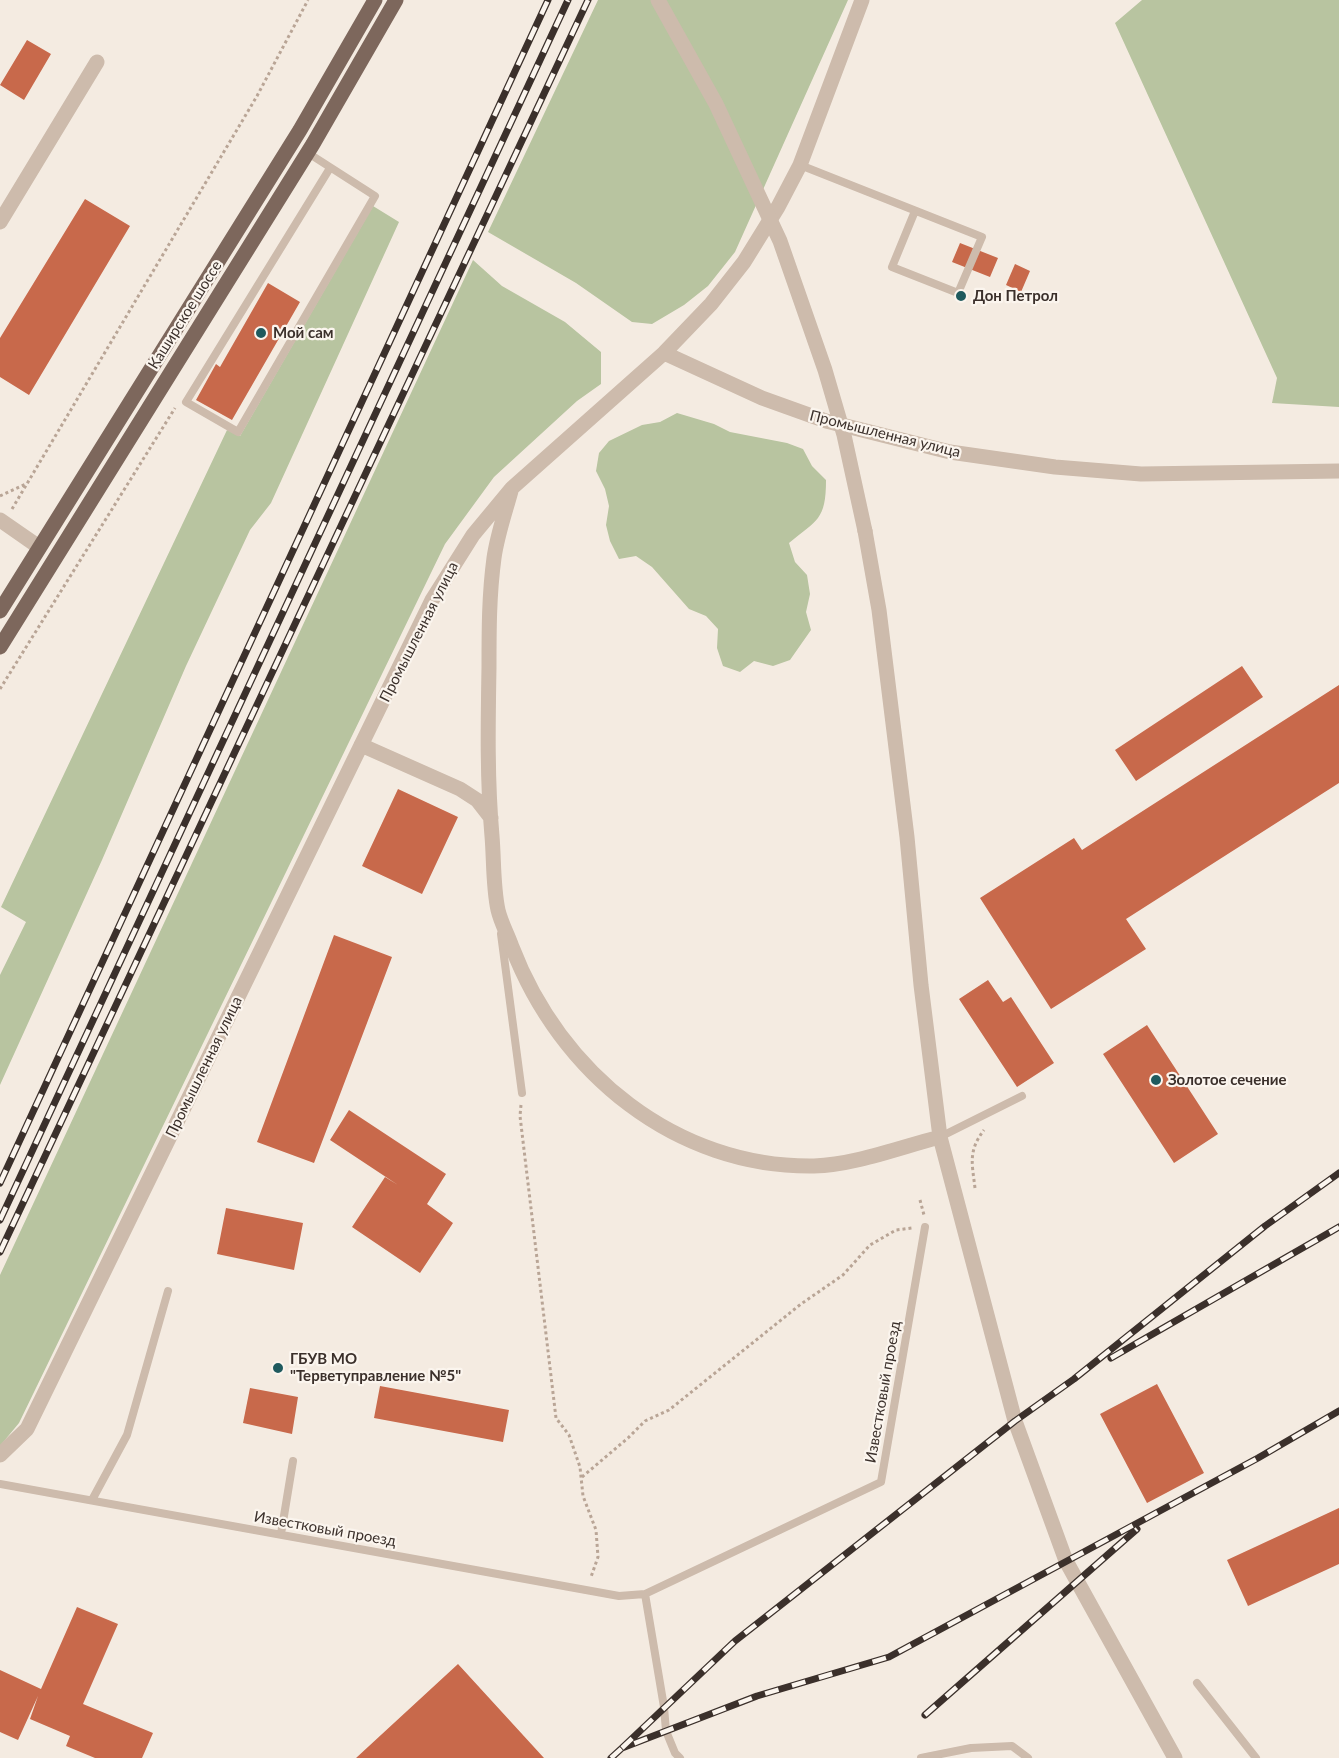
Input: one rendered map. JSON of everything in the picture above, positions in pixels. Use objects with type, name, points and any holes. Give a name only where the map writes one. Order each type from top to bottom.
[{"type":"main road","name":"Каширское шоссе","points":[[0,611],[300,130],[375,0]]},
{"type":"main road","name":"Каширское шоссе","points":[[0,647],[308,153],[396,0]]},
{"type":"street","points":[[658,0],[716,104],[780,240],[825,370],[844,435],[879,610],[940,1137],[1015,1421],[1066,1561],[1175,1758]]},
{"type":"street","points":[[664,353],[711,304],[744,262],[778,207],[800,165],[862,0]]},
{"type":"street","points":[[0,222],[97,62]]},
{"type":"street","name":"Промышленная улица","points":[[0,1455],[27,1430],[432,600],[459,554],[512,488],[664,353],[762,398],[826,421],[950,452],[1055,467],[1141,474],[1339,471]]},
{"type":"street","points":[[512,488],[494,556],[490,594],[487,744],[491,818],[498,910],[523,976],[553,1027],[589,1071],[624,1102],[665,1128],[718,1151],[765,1162],[814,1166],[847,1161],[940,1137]]},
{"type":"street","points":[[2,522],[39,547]]},
{"type":"street","points":[[361,745],[460,789],[477,800],[491,818]]},
{"type":"lane","points":[[308,153],[375,196],[238,432],[186,402],[330,168]]},
{"type":"lane","points":[[800,165],[982,237],[958,293],[892,267],[915,211]]},
{"type":"lane","points":[[498,910],[522,1093]]},
{"type":"lane","points":[[940,1137],[1022,1096]]},
{"type":"lane","name":"Известковый проезд","points":[[0,1484],[620,1596],[645,1594],[881,1482],[925,1227]]},
{"type":"lane","points":[[92,1500],[127,1435],[168,1291]]},
{"type":"lane","points":[[281,1534],[294,1461]]},
{"type":"lane","points":[[645,1594],[665,1725],[675,1753],[680,1758]]},
{"type":"lane","points":[[1197,1683],[1256,1758]]},
{"type":"lane","points":[[921,1758],[971,1748],[1012,1746],[1028,1758]]},
{"type":"path","points":[[2,522],[257,96],[308,0]]},
{"type":"path","points":[[0,689],[180,399]]},
{"type":"path","points":[[0,496],[26,484]]},
{"type":"path","points":[[522,1093],[520,1116],[556,1418],[569,1435],[580,1467],[583,1496],[596,1530],[598,1557],[586,1590]]},
{"type":"path","points":[[975,1188],[972,1166],[974,1143],[984,1130],[987,1121],[986,1114]]},
{"type":"path","points":[[582,1478],[645,1421],[669,1410],[793,1310],[843,1275],[870,1245],[896,1230],[925,1227]]},
{"type":"green space","points":[[598,0],[848,0],[735,252],[708,286],[684,305],[652,324],[632,322],[576,283],[488,232]]},
{"type":"green space","points":[[1142,0],[1339,0],[1339,407],[1272,403],[1277,378],[1115,23]]},
{"type":"green space","points":[[373,206],[399,222],[271,503],[250,530],[186,666],[102,860],[0,1085],[0,975],[26,922],[1,907],[227,430],[240,436]]},
{"type":"green space","points":[[473,260],[502,286],[565,322],[601,352],[601,384],[577,401],[494,477],[445,544],[19,1423],[0,1446],[0,1275]]},
{"type":"green space","points":[[677,413],[714,424],[730,432],[787,443],[803,449],[812,466],[826,480],[824,503],[818,518],[789,543],[795,562],[807,575],[810,594],[806,612],[811,630],[790,660],[773,666],[754,661],[740,672],[723,666],[717,648],[718,629],[706,616],[689,609],[652,567],[636,556],[619,559],[610,541],[606,525],[609,506],[605,489],[596,471],[599,453],[609,441],[642,425],[660,422]]},
{"type":"building","points":[[27,40],[51,54],[24,100],[0,85]]},
{"type":"building","points":[[85,199],[130,226],[29,395],[0,377],[0,338]]},
{"type":"building","points":[[960,243],[998,258],[990,277],[952,262]]},
{"type":"building","points":[[1015,264],[1030,271],[1021,292],[1006,285]]},
{"type":"building","name":"Мой сам","points":[[268,283],[300,302],[232,420],[196,400],[216,364],[220,367]]},
{"type":"building","points":[[1242,666],[1263,697],[1136,781],[1115,750]]},
{"type":"building","points":[[1339,685],[1339,783],[1126,919],[1146,949],[1051,1009],[980,898],[1074,838],[1082,850]]},
{"type":"building","points":[[398,789],[458,817],[422,894],[362,866]]},
{"type":"building","points":[[334,935],[392,957],[314,1163],[257,1142]]},
{"type":"building","points":[[988,980],[1003,1002],[1011,997],[1054,1063],[1017,1087],[959,999]]},
{"type":"building","points":[[1147,1025],[1218,1134],[1174,1163],[1103,1054]]},
{"type":"building","points":[[349,1110],[446,1174],[427,1204],[453,1223],[420,1273],[352,1227],[385,1177],[398,1185],[330,1140]]},
{"type":"building","points":[[226,1208],[303,1223],[294,1270],[217,1254]]},
{"type":"building","points":[[1157,1384],[1204,1473],[1147,1503],[1100,1414]]},
{"type":"building","points":[[380,1386],[509,1410],[503,1442],[374,1418]]},
{"type":"building","points":[[250,1388],[298,1397],[292,1434],[243,1423]]},
{"type":"building","points":[[1339,1508],[1339,1564],[1248,1606],[1227,1560]]},
{"type":"building","points":[[77,1607],[118,1624],[83,1704],[153,1733],[142,1758],[95,1758],[66,1746],[70,1736],[30,1719],[38,1696],[18,1740],[0,1732],[0,1670],[41,1689]]},
{"type":"building","points":[[458,1664],[544,1758],[356,1758]]},
{"type":"railway","points":[[0,1183],[548,0]]},
{"type":"railway","points":[[0,1220],[568,0]]},
{"type":"railway","points":[[0,1252],[588,0]]},
{"type":"railway","points":[[622,1748],[735,1641],[1015,1421],[1074,1379],[1265,1226],[1339,1173]]},
{"type":"railway","points":[[1111,1358],[1339,1227]]},
{"type":"railway","points":[[611,1758],[622,1748],[757,1696],[889,1657],[1258,1458],[1339,1411]]},
{"type":"railway","points":[[925,1715],[1137,1529]]},
{"type":"place","name":"Дон Петрол","points":[[961,296]]},
{"type":"place","name":"Мой сам","points":[[261,333]]},
{"type":"place","name":"Золотое сечение","points":[[1156,1080]]},
{"type":"place","name":"ГБУВ МО \"Терветуправление №5\"","points":[[278,1368]]}]
